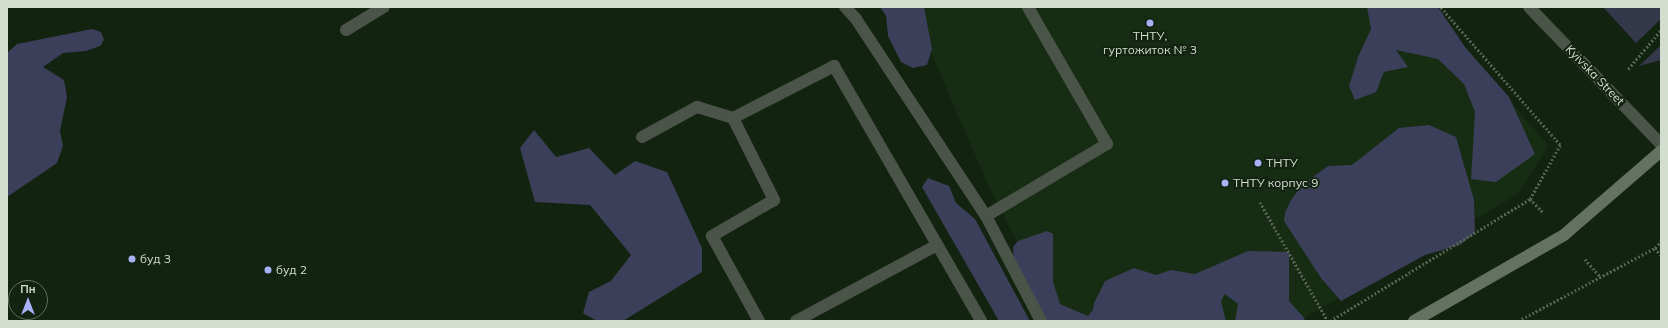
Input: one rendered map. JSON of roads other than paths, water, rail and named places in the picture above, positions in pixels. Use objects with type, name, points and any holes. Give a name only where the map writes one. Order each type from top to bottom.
[{"type":"main road","points":[[1414,321],[1564,235],[1661,151]]},
{"type":"street","points":[[346,30],[384,7]]},
{"type":"street","points":[[845,7],[856,19],[986,216],[1041,321]]},
{"type":"street","points":[[986,216],[1107,144],[1028,7]]},
{"type":"street","name":"Kyivska Street","points":[[1529,7],[1661,144]]},
{"type":"street","points":[[642,137],[697,107],[732,118],[834,66],[981,321]]},
{"type":"street","points":[[732,118],[774,200],[712,236],[759,321]]},
{"type":"street","points":[[796,321],[937,245]]},
{"type":"place","name":"ТНТУ, гуртожиток № 3","points":[[1150,23]]},
{"type":"place","name":"ТНТУ","points":[[1258,163]]},
{"type":"place","name":"ТНТУ корпус 9","points":[[1225,183]]},
{"type":"place","name":"буд 3","points":[[132,259]]},
{"type":"place","name":"буд 2","points":[[268,270]]}]
